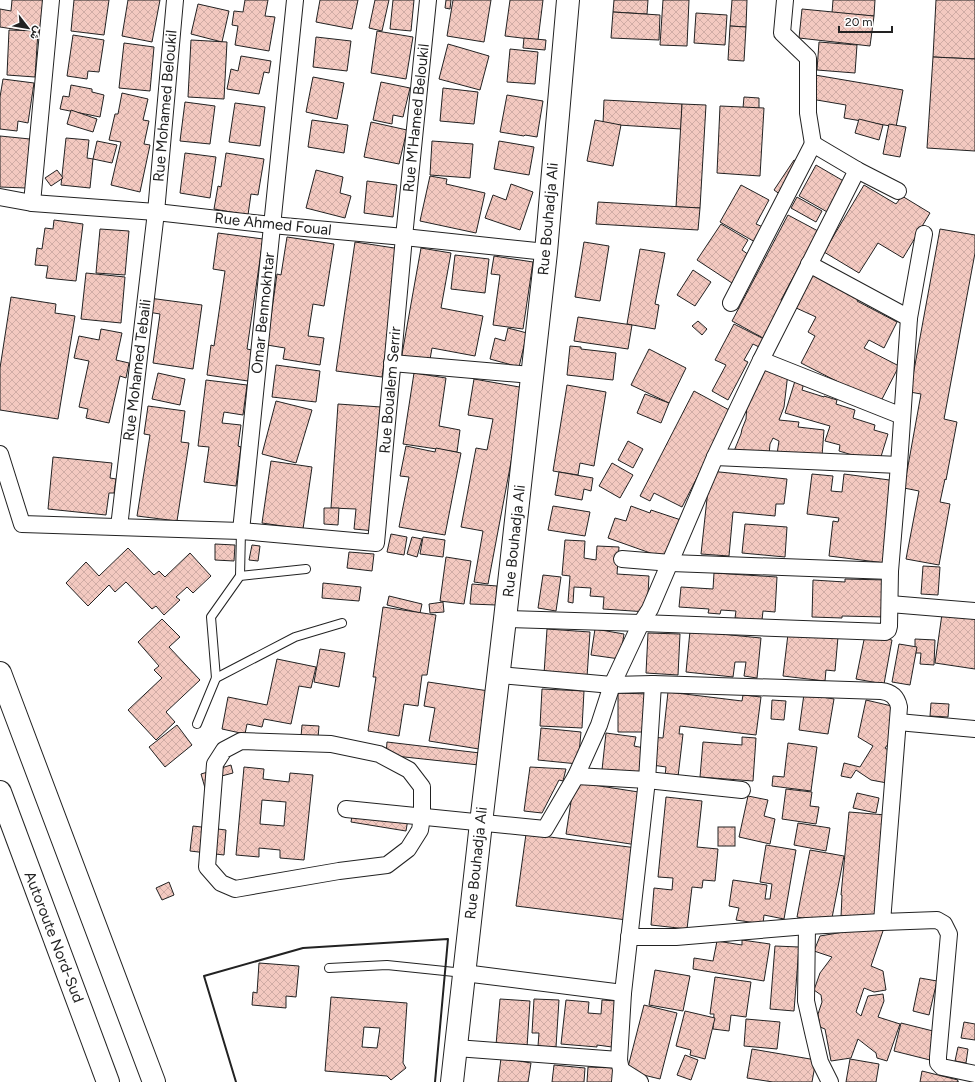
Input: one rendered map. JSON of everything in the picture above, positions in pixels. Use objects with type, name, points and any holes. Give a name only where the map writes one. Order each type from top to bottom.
[{"type":"main road","name":"Rue Bouhadja Ali","points":[[452,1082],[546,252],[568,0]]},
{"type":"main road","points":[[0,672],[154,1082]]},
{"type":"main road","name":"Autoroute Nord-Sud","points":[[0,792],[108,1082]]},
{"type":"street","points":[[32,203],[52,0]]},
{"type":"street","name":"Rue Mohamed Beloukil","points":[[156,212],[174,0]]},
{"type":"street","name":"Omar Benmokhtar","points":[[241,531],[295,0]]},
{"type":"street","name":"Rue M'Hamed Beloukil","points":[[404,237],[428,0]]},
{"type":"street","points":[[731,303],[813,144],[808,113],[808,58],[782,33],[785,0]]},
{"type":"street","points":[[813,144],[857,170],[898,191]]},
{"type":"street","points":[[346,809],[545,829],[576,776],[599,725],[612,685],[671,563],[715,457],[761,360],[857,170]]},
{"type":"street","name":"Rue Ahmed Foual","points":[[0,197],[32,203],[156,212],[546,252]]},
{"type":"street","name":"Rue Mohamed Tebaili","points":[[119,527],[156,212]]},
{"type":"street","points":[[505,619],[885,632],[888,630],[890,571],[909,318],[924,234]]},
{"type":"street","name":"Rue Boualem Serrir","points":[[241,531],[376,543],[404,237]]},
{"type":"street","points":[[809,264],[909,318]]},
{"type":"street","points":[[761,360],[902,416]]},
{"type":"street","points":[[392,363],[532,375]]},
{"type":"street","points":[[0,454],[22,524],[241,531]]},
{"type":"street","points":[[715,457],[899,465]]},
{"type":"street","points":[[622,559],[671,563],[890,571]]},
{"type":"street","points":[[890,604],[975,611]]},
{"type":"street","points":[[499,676],[612,685],[653,684],[886,691],[891,694],[898,702],[899,707],[882,922]]},
{"type":"street","points":[[620,1071],[623,992],[648,780],[653,684]]},
{"type":"street","points":[[898,722],[975,729]]},
{"type":"street","points":[[241,742],[331,744],[379,754],[409,770],[422,787],[422,817],[420,830],[408,849],[387,865],[339,871],[235,889],[221,883],[207,867],[216,764],[224,750],[241,742]]},
{"type":"street","points":[[576,776],[648,780],[742,790]]},
{"type":"street","points":[[629,937],[676,937],[806,926],[937,920],[944,924],[949,934],[938,1063],[942,1067],[975,1074]]},
{"type":"street","points":[[806,926],[806,1001],[820,1062],[830,1082]]},
{"type":"street","points":[[464,973],[623,992]]},
{"type":"street","points":[[456,1048],[620,1071],[640,1082]]},
{"type":"lane","points":[[197,724],[216,678],[211,617],[240,576],[241,531]]},
{"type":"lane","points":[[240,576],[306,569]]},
{"type":"lane","points":[[216,678],[294,637],[342,624]]},
{"type":"lane","points":[[329,968],[387,965],[464,973]]},
{"type":"building","points":[[12,0],[45,0],[39,33],[0,27],[0,9],[11,11]]},
{"type":"building","points":[[74,0],[109,0],[104,35],[71,31]]},
{"type":"building","points":[[128,0],[160,0],[152,42],[122,36]]},
{"type":"building","points":[[245,0],[268,0],[265,16],[275,17],[269,51],[235,45],[238,26],[232,25],[234,11],[243,12]]},
{"type":"building","points":[[320,0],[358,0],[352,29],[316,22]]},
{"type":"building","points":[[375,0],[389,0],[382,31],[369,28]]},
{"type":"building","points":[[393,0],[414,0],[411,31],[390,29]]},
{"type":"building","points":[[446,0],[451,0],[450,9],[445,8]]},
{"type":"building","points":[[453,0],[491,0],[484,42],[447,36]]},
{"type":"building","points":[[510,0],[543,0],[538,40],[505,36]]},
{"type":"building","points":[[614,0],[648,0],[647,14],[613,12]]},
{"type":"building","points":[[663,0],[689,0],[687,46],[660,45]]},
{"type":"building","points":[[732,0],[747,0],[746,27],[730,26]]},
{"type":"building","points":[[833,0],[875,0],[874,16],[832,13]]},
{"type":"building","points":[[936,0],[975,0],[975,59],[933,57]]},
{"type":"building","points":[[198,4],[229,11],[222,42],[191,34]]},
{"type":"building","points":[[802,9],[874,16],[870,46],[799,38]]},
{"type":"building","points":[[613,12],[660,15],[659,40],[611,38]]},
{"type":"building","points":[[696,13],[727,15],[725,45],[694,43]]},
{"type":"building","points":[[730,26],[746,27],[744,61],[728,60]]},
{"type":"building","points":[[9,30],[38,31],[35,77],[7,75]]},
{"type":"building","points":[[377,31],[413,37],[406,79],[371,73]]},
{"type":"building","points":[[73,35],[104,40],[99,72],[88,71],[87,79],[67,76]]},
{"type":"building","points":[[316,37],[351,41],[347,71],[313,67]]},
{"type":"building","points":[[524,38],[546,40],[545,50],[523,48]]},
{"type":"building","points":[[191,40],[227,42],[224,99],[188,97]]},
{"type":"building","points":[[819,42],[857,45],[855,73],[817,70]]},
{"type":"building","points":[[124,43],[154,47],[150,91],[119,88]]},
{"type":"building","points":[[448,44],[489,56],[480,90],[439,79]]},
{"type":"building","points":[[510,49],[538,52],[535,84],[507,82]]},
{"type":"building","points":[[241,56],[271,61],[269,73],[264,72],[259,94],[227,89],[231,69],[238,71]]},
{"type":"building","points":[[933,57],[975,59],[975,151],[927,148]]},
{"type":"building","points":[[815,75],[903,90],[896,127],[844,118],[846,105],[811,99]]},
{"type":"building","points":[[313,77],[344,83],[337,119],[306,112]]},
{"type":"building","points":[[3,79],[34,83],[28,123],[18,121],[17,131],[0,129],[0,97]]},
{"type":"building","points":[[381,82],[410,88],[403,117],[393,115],[392,124],[373,120]]},
{"type":"building","points":[[71,85],[92,89],[92,92],[104,95],[100,117],[60,109],[63,96],[69,97]]},
{"type":"building","points":[[443,88],[478,92],[474,124],[440,121]]},
{"type":"building","points":[[122,93],[148,99],[143,120],[149,121],[144,144],[150,145],[140,192],[111,185],[121,142],[109,140],[115,114],[118,114]]},
{"type":"building","points":[[507,95],[543,101],[537,137],[500,132]]},
{"type":"building","points":[[744,97],[759,98],[759,109],[743,108]]},
{"type":"building","points":[[604,100],[682,104],[681,129],[603,124]]},
{"type":"building","points":[[185,102],[215,106],[210,144],[180,141]]},
{"type":"building","points":[[235,103],[265,107],[260,146],[229,142]]},
{"type":"building","points":[[682,104],[706,105],[700,208],[676,207]]},
{"type":"building","points":[[720,106],[764,108],[760,176],[717,173]]},
{"type":"building","points":[[71,110],[97,119],[93,132],[67,124]]},
{"type":"building","points":[[859,119],[883,125],[879,140],[855,133]]},
{"type":"building","points":[[312,120],[348,125],[344,153],[308,147]]},
{"type":"building","points":[[595,120],[621,125],[613,166],[587,161]]},
{"type":"building","points":[[371,122],[407,130],[399,164],[364,157]]},
{"type":"building","points":[[889,124],[906,127],[900,157],[883,154]]},
{"type":"building","points":[[0,136],[30,139],[26,188],[0,187]]},
{"type":"building","points":[[66,138],[89,140],[87,158],[93,159],[90,188],[61,185]]},
{"type":"building","points":[[97,141],[117,145],[112,163],[93,159]]},
{"type":"building","points":[[432,141],[473,144],[470,178],[430,175]]},
{"type":"building","points":[[499,141],[534,147],[529,175],[494,169]]},
{"type":"building","points":[[185,153],[216,157],[210,198],[180,193]]},
{"type":"building","points":[[226,153],[264,159],[258,195],[251,194],[248,215],[214,209],[218,186],[221,187]]},
{"type":"building","points":[[794,160],[801,164],[781,195],[774,190]]},
{"type":"building","points":[[816,165],[847,183],[829,213],[799,196]]},
{"type":"building","points":[[57,170],[63,178],[51,186],[45,178]]},
{"type":"building","points":[[316,170],[343,177],[340,193],[351,196],[345,218],[306,208]]},
{"type":"building","points":[[430,176],[447,179],[446,184],[485,193],[476,233],[420,221]]},
{"type":"building","points":[[367,181],[397,185],[393,217],[364,213]]},
{"type":"building","points":[[511,184],[533,192],[520,230],[485,218],[493,195],[506,200]]},
{"type":"building","points":[[741,185],[769,200],[756,224],[763,227],[755,242],[720,222]]},
{"type":"building","points":[[864,185],[896,204],[902,196],[930,213],[903,258],[878,243],[859,273],[824,252]]},
{"type":"building","points":[[797,197],[822,211],[816,222],[791,208]]},
{"type":"building","points":[[598,202],[700,208],[698,230],[596,224]]},
{"type":"building","points":[[788,215],[818,231],[781,300],[783,301],[763,338],[732,321]]},
{"type":"building","points":[[54,220],[83,224],[76,281],[46,278],[48,266],[35,265],[37,248],[42,249],[45,228],[53,229]]},
{"type":"building","points":[[721,224],[748,240],[742,250],[749,255],[732,283],[697,260]]},
{"type":"building","points":[[100,229],[129,231],[125,275],[96,273]]},
{"type":"building","points":[[940,229],[975,235],[975,253],[944,419],[957,422],[946,480],[945,479],[940,502],[950,504],[939,565],[906,559],[919,491],[904,488],[921,394],[910,392]]},
{"type":"building","points":[[218,233],[263,239],[247,349],[252,350],[248,381],[207,375],[211,345],[214,346],[225,271],[213,269]]},
{"type":"building","points":[[287,237],[334,244],[324,306],[313,304],[308,336],[324,338],[320,365],[283,359],[285,348],[267,345],[277,274],[281,275]]},
{"type":"building","points":[[355,242],[401,249],[382,377],[336,371]]},
{"type":"building","points":[[584,242],[609,246],[600,301],[575,297]]},
{"type":"building","points":[[421,248],[451,253],[441,308],[483,316],[475,356],[432,348],[429,365],[401,360]]},
{"type":"building","points":[[640,249],[665,253],[655,304],[659,305],[655,329],[627,324]]},
{"type":"building","points":[[455,255],[489,259],[485,293],[451,289]]},
{"type":"building","points":[[494,256],[533,262],[523,329],[493,325],[500,275],[491,274]]},
{"type":"building","points":[[693,270],[711,282],[695,306],[677,295]]},
{"type":"building","points":[[812,271],[860,295],[857,301],[897,322],[884,348],[869,340],[864,348],[899,366],[879,405],[854,390],[801,363],[815,336],[808,332],[816,317],[794,307]]},
{"type":"building","points":[[86,273],[125,277],[121,323],[81,319]]},
{"type":"building","points":[[11,297],[56,304],[55,313],[75,316],[58,419],[0,410],[0,368]]},
{"type":"building","points":[[149,298],[202,305],[193,369],[153,363],[160,314],[148,312]]},
{"type":"building","points":[[578,317],[632,325],[628,349],[574,341]]},
{"type":"building","points":[[698,321],[707,329],[702,335],[692,326]]},
{"type":"building","points":[[734,324],[764,339],[759,347],[753,344],[744,360],[748,362],[728,400],[712,391],[726,365],[715,360]]},
{"type":"building","points":[[508,328],[527,333],[519,367],[490,359],[495,338],[505,341]]},
{"type":"building","points":[[101,329],[122,333],[116,360],[129,363],[126,378],[120,376],[109,423],[86,418],[88,409],[79,407],[89,361],[74,358],[79,336],[99,340]]},
{"type":"building","points":[[570,346],[581,347],[581,349],[616,353],[613,380],[567,375]]},
{"type":"building","points":[[649,349],[686,368],[669,403],[631,385]]},
{"type":"building","points":[[764,363],[788,373],[784,407],[779,420],[799,422],[798,427],[824,430],[822,456],[777,454],[779,441],[773,438],[770,444],[769,455],[734,451],[746,419],[747,404]]},
{"type":"building","points":[[276,365],[320,371],[316,402],[272,397]]},
{"type":"building","points":[[158,373],[185,379],[180,405],[152,399]]},
{"type":"building","points":[[414,373],[446,378],[439,426],[460,430],[457,452],[403,444]]},
{"type":"building","points":[[474,379],[525,388],[488,584],[474,582],[483,531],[461,527],[476,448],[487,450],[493,419],[468,415]]},
{"type":"building","points":[[206,380],[247,385],[243,415],[224,412],[222,423],[241,425],[238,446],[241,447],[236,486],[204,482],[209,447],[198,446]]},
{"type":"building","points":[[795,381],[804,383],[802,390],[837,400],[836,404],[855,410],[853,418],[875,425],[874,430],[888,434],[879,463],[839,451],[840,445],[825,441],[830,426],[785,413]]},
{"type":"building","points":[[567,385],[606,392],[594,466],[580,463],[578,475],[553,471]]},
{"type":"building","points":[[694,391],[731,411],[682,507],[654,493],[650,501],[640,496]]},
{"type":"building","points":[[645,394],[669,403],[661,423],[637,413]]},
{"type":"building","points":[[276,401],[312,410],[296,463],[262,454]]},
{"type":"building","points":[[338,404],[381,407],[375,531],[354,529],[356,509],[331,508]]},
{"type":"building","points":[[148,406],[185,411],[181,442],[189,443],[177,521],[137,516],[150,435],[144,434]]},
{"type":"building","points":[[628,441],[643,449],[633,468],[618,460]]},
{"type":"building","points":[[406,446],[435,452],[436,448],[461,453],[445,535],[399,527],[409,477],[400,476]]},
{"type":"building","points":[[53,457],[112,463],[110,478],[116,479],[114,493],[109,493],[106,515],[48,509]]},
{"type":"building","points":[[271,461],[312,467],[303,529],[262,523]]},
{"type":"building","points":[[612,463],[633,475],[620,498],[599,486]]},
{"type":"building","points":[[710,471],[787,479],[784,504],[776,504],[775,516],[733,512],[729,556],[701,554]]},
{"type":"building","points":[[559,472],[593,478],[591,491],[584,489],[582,500],[555,495]]},
{"type":"building","points":[[812,474],[833,476],[831,491],[842,492],[844,474],[897,481],[885,563],[829,556],[833,521],[838,522],[839,518],[807,514]]},
{"type":"building","points":[[553,506],[590,512],[585,536],[548,530]]},
{"type":"building","points":[[631,506],[650,513],[651,510],[684,521],[670,560],[608,538],[615,518],[626,521]]},
{"type":"building","points":[[324,508],[339,508],[338,525],[324,524]]},
{"type":"building","points":[[745,524],[787,527],[785,557],[742,553]]},
{"type":"building","points":[[391,534],[407,537],[404,555],[387,552]]},
{"type":"building","points":[[412,537],[422,539],[417,557],[407,554]]},
{"type":"building","points":[[423,537],[445,540],[443,557],[420,554]]},
{"type":"building","points":[[565,540],[585,541],[584,558],[596,560],[597,546],[619,547],[617,574],[649,576],[647,612],[603,609],[604,597],[590,596],[591,588],[574,587],[573,603],[568,602],[570,576],[562,575]]},
{"type":"building","points":[[215,544],[235,545],[234,561],[215,560]]},
{"type":"building","points":[[252,545],[260,546],[258,561],[249,560]]},
{"type":"building","points":[[128,548],[154,575],[159,571],[165,577],[190,553],[211,576],[193,593],[187,587],[176,597],[180,600],[164,615],[156,606],[152,609],[126,582],[115,592],[109,585],[88,606],[66,583],[86,562],[99,576]]},
{"type":"building","points":[[349,552],[374,554],[372,571],[347,568]]},
{"type":"building","points":[[446,557],[471,561],[464,604],[440,601]]},
{"type":"building","points":[[923,566],[940,567],[938,595],[921,594]]},
{"type":"building","points":[[714,573],[777,577],[775,612],[763,611],[762,620],[735,618],[736,611],[721,610],[720,614],[708,613],[709,609],[679,607],[681,587],[713,589]]},
{"type":"building","points":[[543,575],[561,577],[556,611],[538,608]]},
{"type":"building","points":[[845,579],[886,580],[885,617],[812,617],[813,580],[845,582]]},
{"type":"building","points":[[323,583],[361,587],[359,601],[322,598]]},
{"type":"building","points":[[472,584],[497,586],[496,605],[470,604]]},
{"type":"building","points":[[389,596],[422,604],[420,613],[387,605]]},
{"type":"building","points":[[443,602],[444,612],[430,613],[429,604]]},
{"type":"building","points":[[383,607],[436,615],[427,675],[422,675],[418,706],[404,704],[399,736],[368,731],[376,677],[373,677]]},
{"type":"building","points":[[942,614],[975,619],[975,669],[935,663]]},
{"type":"building","points":[[162,619],[180,637],[169,647],[200,680],[166,712],[175,722],[156,740],[128,710],[162,678],[154,670],[159,666],[138,642]]},
{"type":"building","points":[[547,629],[590,632],[587,677],[544,674]]},
{"type":"building","points":[[595,629],[624,634],[620,659],[591,655]]},
{"type":"building","points":[[690,631],[761,638],[757,678],[744,676],[746,662],[735,662],[733,677],[686,672]]},
{"type":"building","points":[[648,633],[680,634],[678,675],[646,673]]},
{"type":"building","points":[[788,634],[838,637],[835,671],[826,670],[825,681],[783,676]]},
{"type":"building","points":[[865,635],[892,640],[884,684],[856,679]]},
{"type":"building","points":[[915,639],[935,640],[934,665],[920,664],[921,653],[915,653]]},
{"type":"building","points":[[899,644],[917,647],[910,685],[892,682]]},
{"type":"building","points":[[320,649],[345,653],[339,687],[314,682]]},
{"type":"building","points":[[277,659],[316,667],[311,688],[299,686],[291,724],[264,719],[262,727],[247,724],[245,734],[222,729],[228,697],[267,705]]},
{"type":"building","points":[[428,682],[489,691],[479,749],[429,741],[435,708],[424,706]]},
{"type":"building","points":[[542,689],[584,691],[582,728],[540,726]]},
{"type":"building","points":[[668,692],[742,701],[743,695],[761,697],[756,735],[680,726],[679,734],[683,734],[678,777],[665,776],[666,767],[652,765],[651,737],[663,738]]},
{"type":"building","points":[[618,693],[648,694],[648,732],[618,732]]},
{"type":"building","points":[[804,694],[834,699],[828,734],[799,730]]},
{"type":"building","points":[[772,700],[786,701],[784,720],[771,719]]},
{"type":"building","points":[[866,700],[896,707],[889,743],[885,748],[893,753],[887,783],[871,780],[856,770],[851,778],[841,776],[844,763],[860,767],[873,746],[858,737]]},
{"type":"building","points":[[931,703],[949,704],[948,717],[930,716]]},
{"type":"building","points":[[177,725],[192,745],[165,767],[149,747]]},
{"type":"building","points":[[302,725],[319,726],[317,750],[300,749]]},
{"type":"building","points":[[541,728],[581,732],[578,764],[538,760]]},
{"type":"building","points":[[606,733],[636,737],[634,746],[644,748],[645,775],[602,770]]},
{"type":"building","points":[[742,737],[756,738],[753,781],[700,777],[703,742],[742,745]]},
{"type":"building","points":[[387,742],[480,753],[479,765],[386,755]]},
{"type":"building","points":[[788,743],[817,747],[811,791],[772,786],[773,776],[784,777]]},
{"type":"building","points":[[231,765],[233,773],[214,778],[207,795],[201,774]]},
{"type":"building","points":[[244,767],[264,769],[263,779],[289,782],[290,773],[313,775],[304,860],[280,858],[280,850],[259,848],[259,857],[236,855]],"holes":[[[262,800],[286,802],[284,826],[260,824]]]},
{"type":"building","points":[[530,767],[566,769],[563,781],[559,780],[542,813],[524,811]]},
{"type":"building","points":[[574,782],[645,793],[637,845],[566,834]]},
{"type":"building","points":[[786,789],[812,792],[810,806],[819,807],[816,824],[782,819]]},
{"type":"building","points":[[857,793],[879,798],[876,813],[853,808]]},
{"type":"building","points":[[748,796],[768,800],[764,816],[775,819],[770,844],[739,837]]},
{"type":"building","points":[[666,797],[702,801],[697,847],[718,849],[715,881],[703,880],[702,888],[692,887],[687,929],[651,925],[654,888],[672,890],[673,878],[658,877]]},
{"type":"building","points":[[353,810],[408,819],[406,831],[351,822]]},
{"type":"building","points":[[849,812],[886,815],[876,920],[841,917],[841,895]]},
{"type":"building","points":[[798,823],[830,828],[826,851],[794,845]]},
{"type":"building","points":[[193,826],[226,830],[224,855],[190,851]]},
{"type":"building","points":[[718,827],[735,827],[735,846],[718,846]]},
{"type":"building","points":[[526,834],[637,848],[627,920],[516,906]]},
{"type":"building","points":[[766,845],[796,850],[784,919],[764,915],[763,924],[736,920],[739,908],[729,906],[733,880],[767,885],[765,899],[770,899],[772,884],[760,882]]},
{"type":"building","points":[[810,850],[844,856],[831,923],[797,917]]},
{"type":"building","points":[[169,882],[174,895],[162,900],[156,888]]},
{"type":"building","points":[[885,925],[871,966],[883,971],[886,990],[874,992],[864,988],[856,1012],[861,1016],[868,996],[883,994],[884,1001],[878,1017],[900,1024],[887,1061],[877,1058],[876,1053],[858,1039],[851,1058],[831,1061],[825,1029],[820,1027],[818,1014],[822,1002],[821,995],[814,990],[820,973],[832,957],[814,951],[820,936]]},
{"type":"building","points":[[742,940],[770,944],[764,981],[693,969],[694,958],[713,961],[717,941],[742,945]]},
{"type":"building","points":[[775,946],[799,947],[794,1011],[770,1009]]},
{"type":"building","points":[[259,963],[299,966],[296,997],[286,996],[286,1008],[252,1005],[253,992],[257,993]]},
{"type":"building","points":[[655,970],[690,976],[683,1011],[649,1005]]},
{"type":"building","points":[[715,977],[751,982],[746,1017],[731,1015],[729,1031],[713,1029],[714,1014],[710,1014]]},
{"type":"building","points":[[920,978],[937,981],[929,1015],[913,1011]]},
{"type":"building","points":[[331,997],[407,1003],[403,1063],[406,1068],[391,1080],[387,1076],[325,1071]],"holes":[[[364,1027],[380,1028],[377,1048],[362,1047]]]},
{"type":"building","points":[[500,999],[530,1001],[527,1047],[496,1045]]},
{"type":"building","points":[[534,999],[559,1000],[556,1047],[538,1046],[539,1033],[532,1033]]},
{"type":"building","points":[[566,1000],[589,1002],[588,1013],[601,1014],[602,1000],[617,1001],[612,1047],[561,1044]]},
{"type":"building","points":[[644,1005],[677,1013],[660,1079],[627,1071]]},
{"type":"building","points":[[685,1011],[715,1018],[705,1059],[690,1055],[691,1050],[676,1046]]},
{"type":"building","points":[[746,1019],[780,1022],[777,1049],[744,1046]]},
{"type":"building","points":[[964,1022],[975,1024],[975,1040],[961,1038]]},
{"type":"building","points":[[901,1023],[937,1032],[930,1060],[894,1051]]},
{"type":"building","points":[[958,1047],[968,1049],[966,1063],[955,1061]]},
{"type":"building","points":[[752,1049],[816,1060],[812,1082],[773,1082],[747,1078]]},
{"type":"building","points":[[685,1055],[698,1060],[691,1080],[677,1075]]},
{"type":"building","points":[[501,1058],[531,1063],[528,1082],[498,1082]]},
{"type":"building","points":[[850,1059],[879,1064],[876,1082],[846,1082]]},
{"type":"building","points":[[554,1065],[585,1068],[584,1082],[552,1082]]},
{"type":"building","points":[[588,1067],[617,1068],[616,1082],[587,1082]]},
{"type":"building","points":[[922,1071],[958,1080],[957,1082],[920,1082]]},
{"type":"wall","points":[[236,1082],[204,976],[303,948],[448,939],[435,1082]]}]
